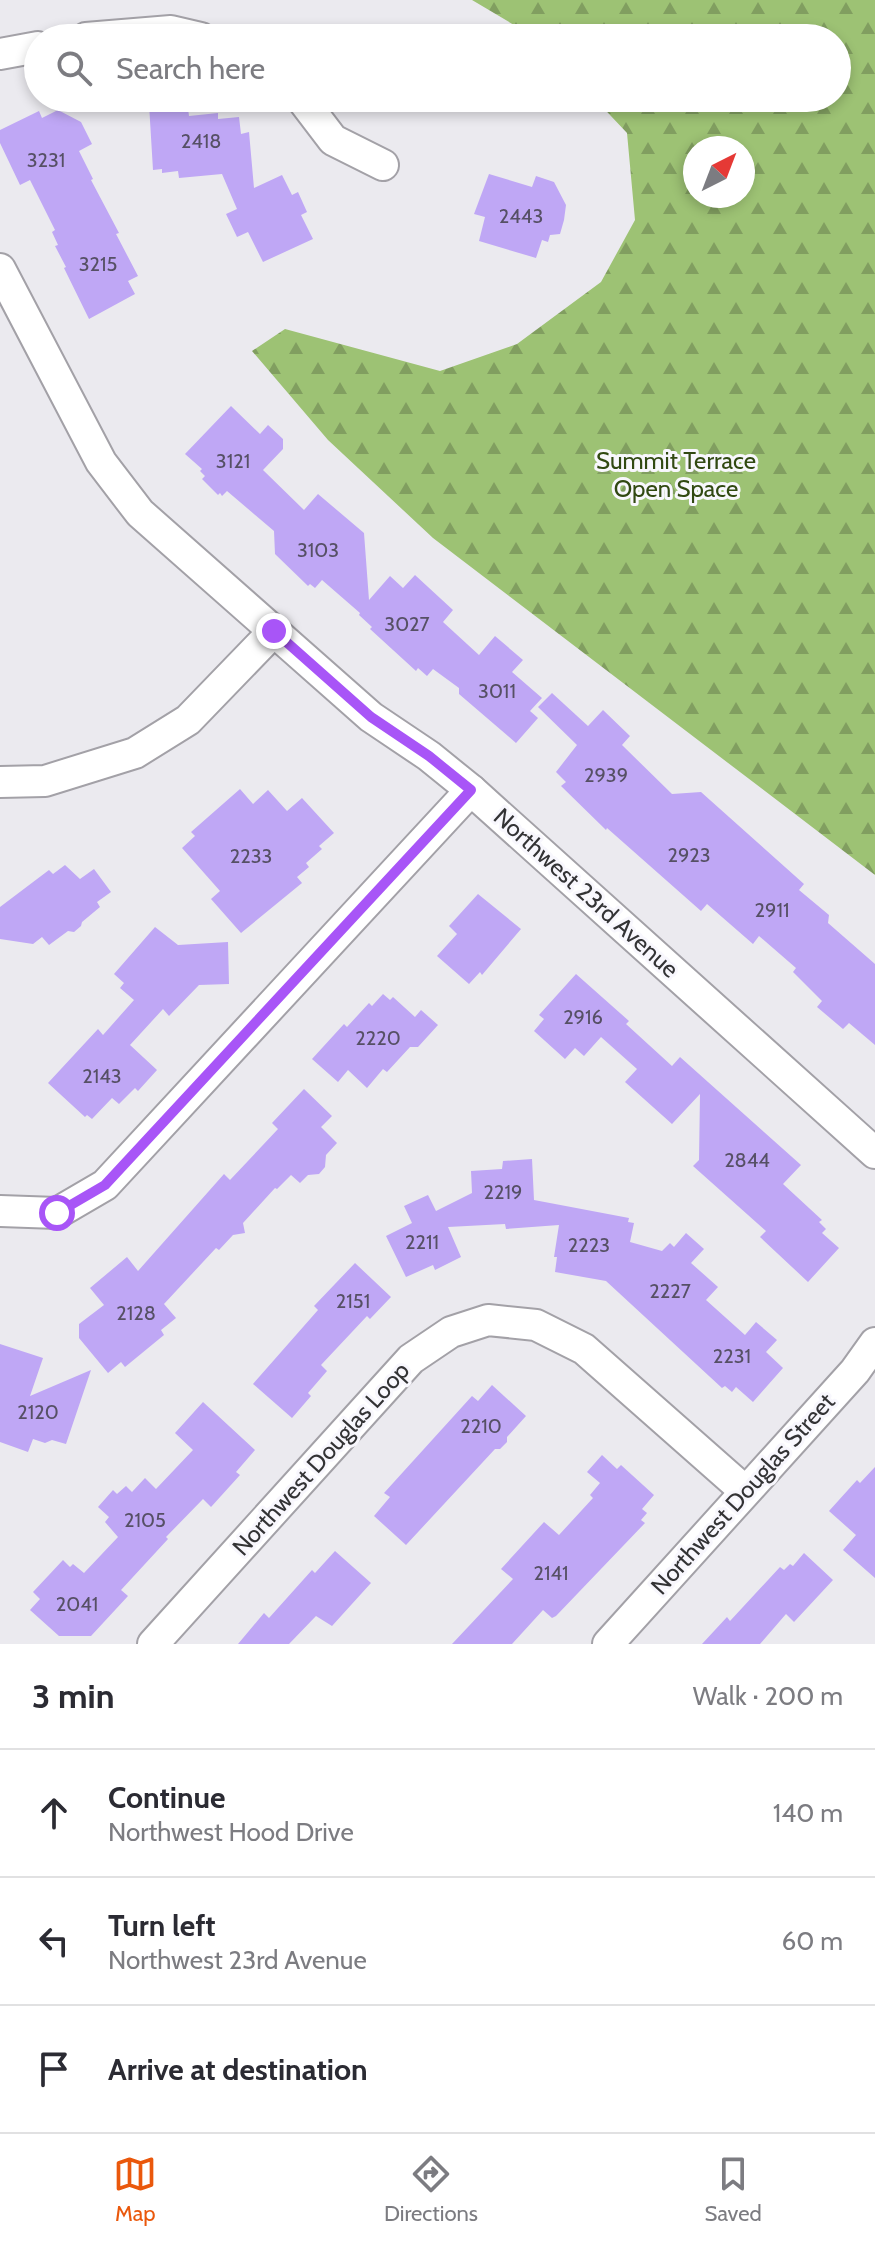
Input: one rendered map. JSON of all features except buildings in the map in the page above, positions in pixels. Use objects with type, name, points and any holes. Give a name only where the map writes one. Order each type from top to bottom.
[{"type":"street","points":[[0,54],[24,50]]},
{"type":"street","points":[[312,112],[333,140],[383,165]]},
{"type":"street","name":"Northwest 23rd Avenue","points":[[0,269],[101,462],[140,513],[371,717],[429,756],[471,790],[875,1153]]},
{"type":"street","points":[[0,782],[45,781],[135,753],[188,720],[274,631]]},
{"type":"street","points":[[0,1211],[57,1213],[105,1185],[471,790]]},
{"type":"street","name":"Northwest Douglas Loop","points":[[153,1644],[411,1359],[451,1332],[488,1320],[536,1325],[584,1349],[745,1491]]},
{"type":"street","name":"Northwest Douglas Street","points":[[608,1644],[855,1371],[875,1343]]},
{"type":"green space","name":"Summit Terrace Open Space","points":[[472,0],[875,0],[875,875],[433,538],[328,440],[252,351],[285,329],[440,371],[517,344],[601,282],[635,220],[627,133],[607,112],[851,112],[851,24],[512,24]]},
{"type":"route","points":[[57,1213],[105,1185],[471,790],[429,756],[371,717],[274,631]]}]
